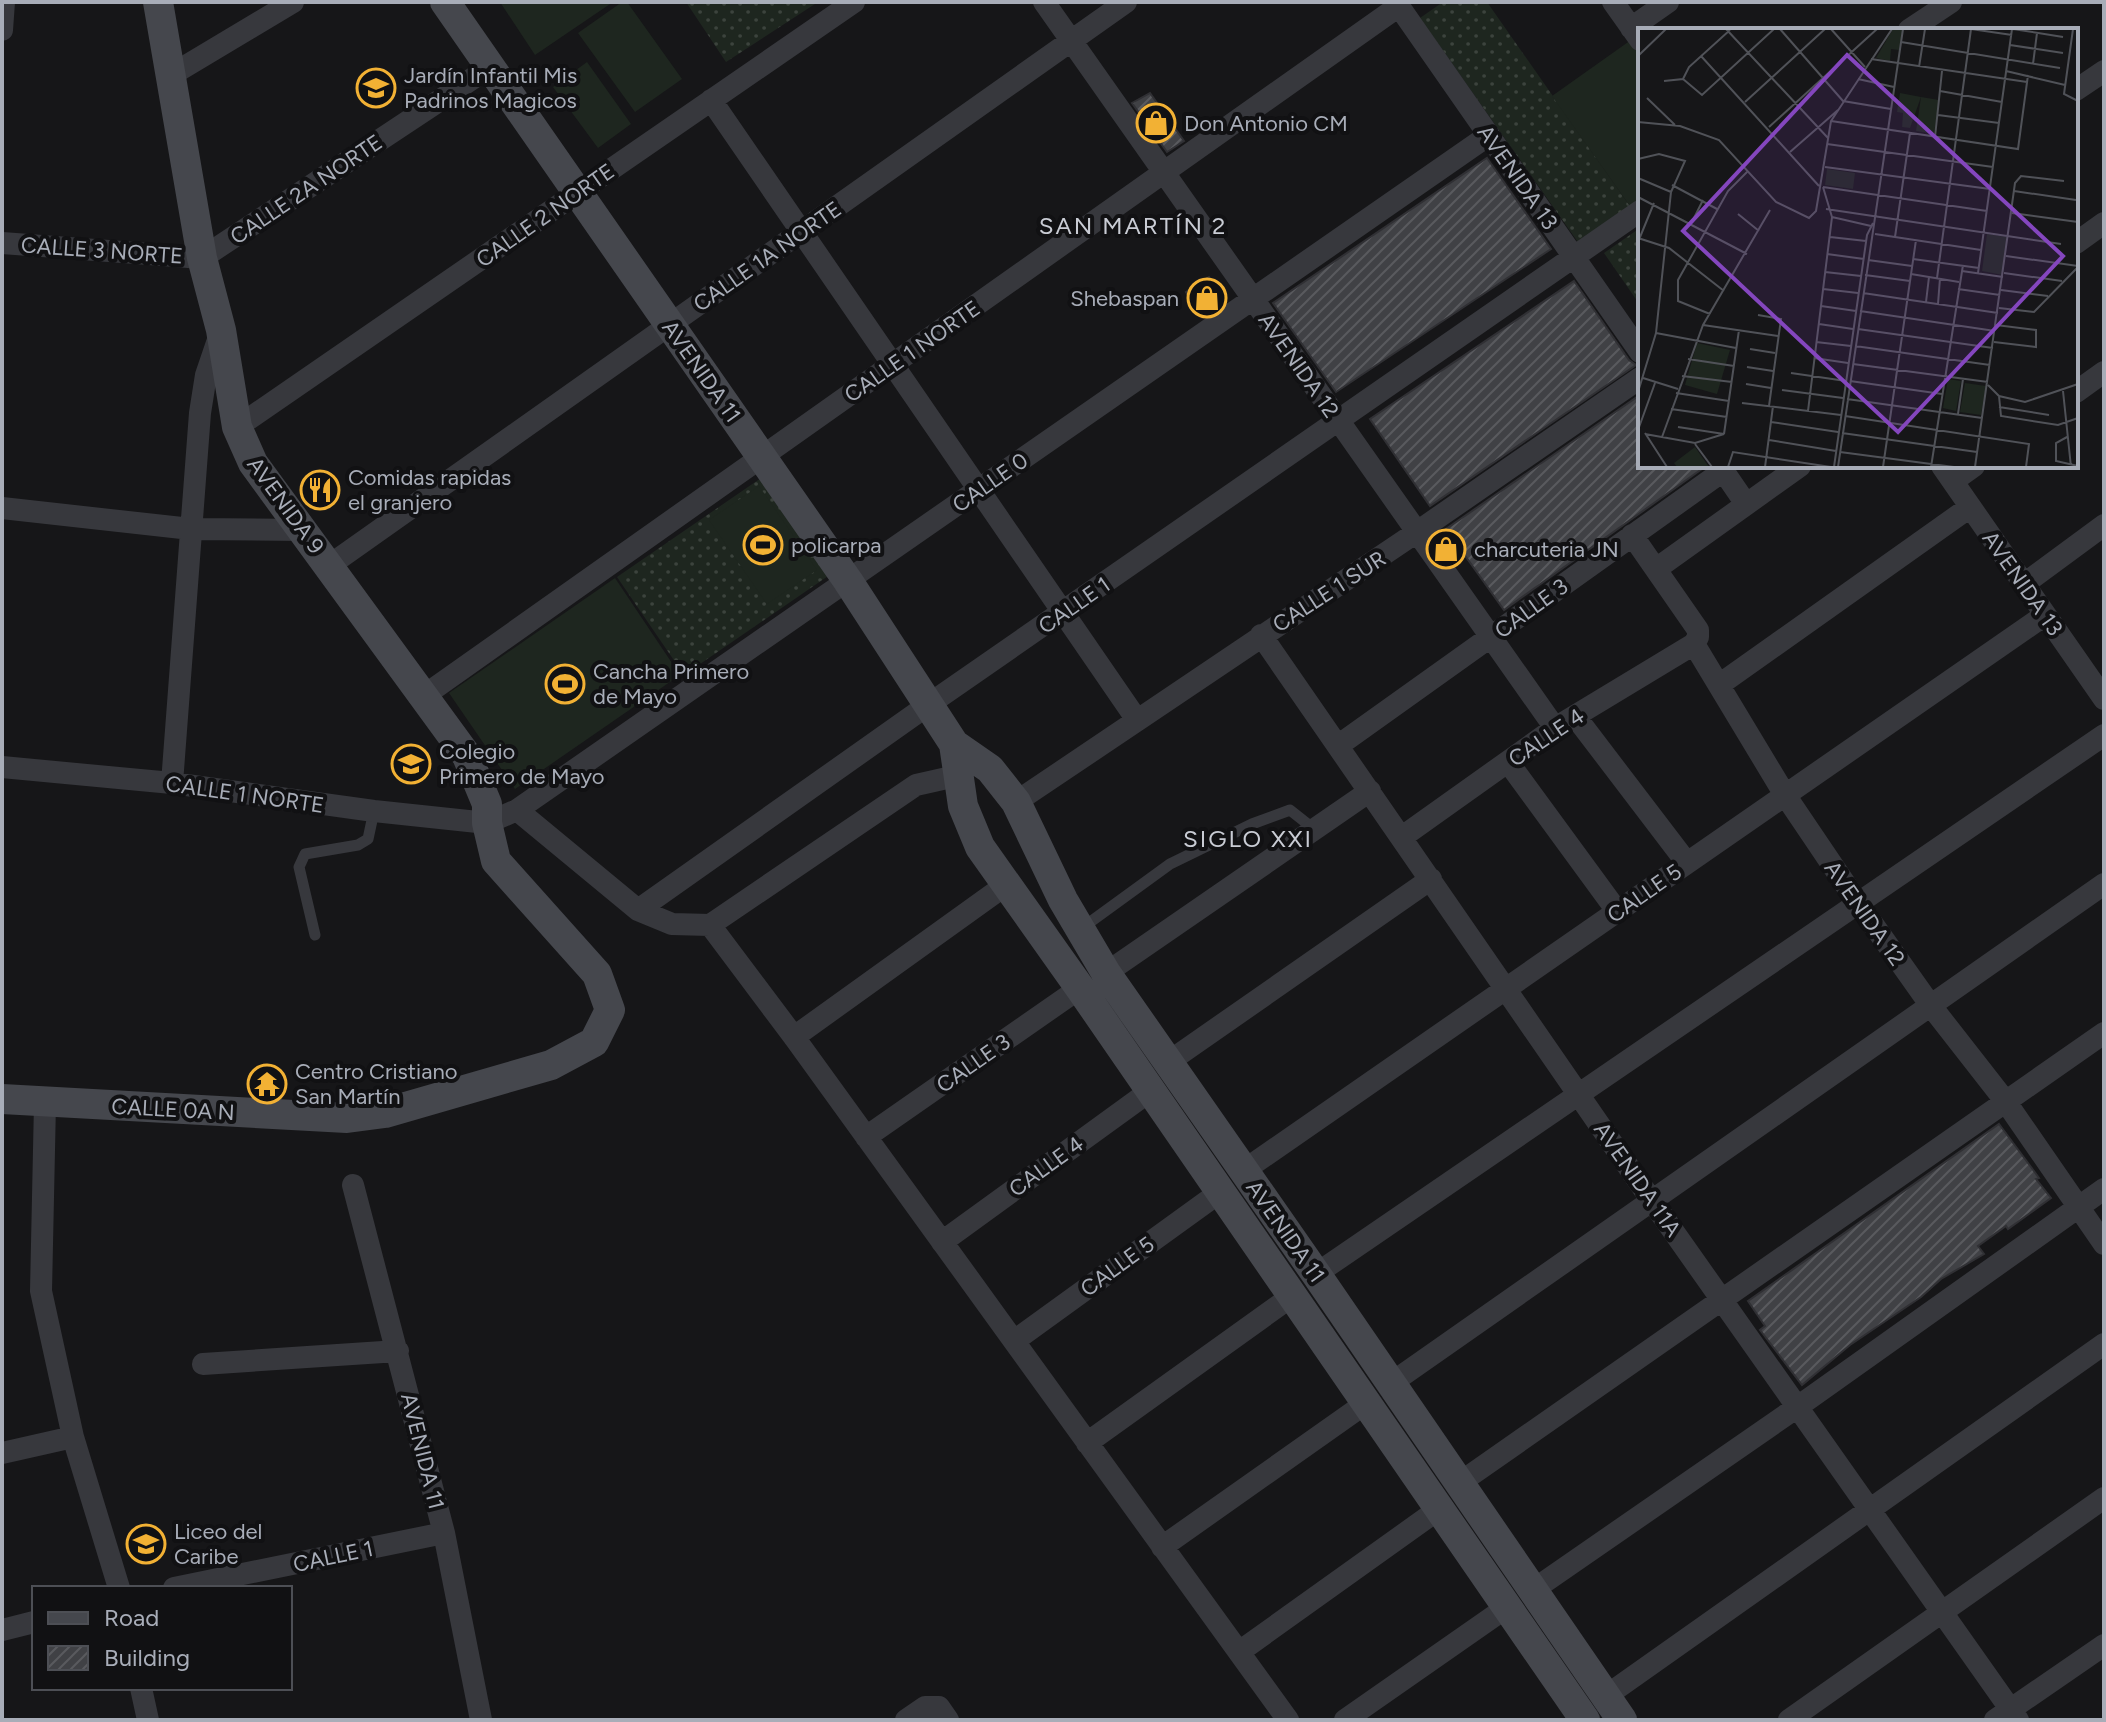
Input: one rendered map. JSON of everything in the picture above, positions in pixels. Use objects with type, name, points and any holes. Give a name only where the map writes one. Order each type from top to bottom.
[{"type":"street","points":[[2,30],[4,2]]},
{"type":"street","name":"AVENIDA 9","points":[[158,2],[202,258],[221,330],[237,427],[253,463],[467,756],[487,804],[487,823]]},
{"type":"street","points":[[171,75],[293,2]]},
{"type":"street","name":"AVENIDA 11","points":[[445,2],[848,581],[954,744],[990,769],[1016,802],[1080,929],[1093,981],[1150,1091],[1507,1607],[1579,1718]]},
{"type":"street","name":"CALLE 2 NORTE","points":[[237,427],[854,2]]},
{"type":"street","name":"AVENIDA 12","points":[[1044,2],[1555,728]]},
{"type":"street","name":"CALLE 1A NORTE","points":[[330,565],[1126,2]]},
{"type":"street","points":[[1613,2],[1636,34]]},
{"type":"street","points":[[1642,28],[1668,2]]},
{"type":"street","points":[[1912,28],[1951,2]]},
{"type":"street","name":"AVENIDA 13","points":[[1397,4],[1638,349]]},
{"type":"street","name":"CALLE 1 NORTE","points":[[425,695],[1164,173],[1397,4]]},
{"type":"street","name":"CALLE 2A NORTE","points":[[202,258],[490,67]]},
{"type":"street","points":[[2078,89],[2104,71]]},
{"type":"street","points":[[711,100],[1137,720]]},
{"type":"street","name":"CALLE 0","points":[[487,823],[517,810],[1489,135]]},
{"type":"street","name":"CALLE 1","points":[[638,910],[1638,212]]},
{"type":"street","points":[[2078,242],[2104,223]]},
{"type":"street","name":"CALLE 3 NORTE","points":[[2,243],[202,258]]},
{"type":"street","points":[[172,783],[200,413],[206,375],[221,330]]},
{"type":"street","points":[[2078,391],[2104,372]]},
{"type":"street","name":"CALLE 1 SUR","points":[[1016,802],[1638,379]]},
{"type":"street","points":[[1632,535],[1656,569],[1797,468]]},
{"type":"street","points":[[1947,474],[1967,468]]},
{"type":"street","points":[[1722,469],[1746,504]]},
{"type":"street","name":"CALLE 3","points":[[1339,745],[1722,469]]},
{"type":"street","name":"AVENIDA 13","points":[[1947,474],[2045,615],[2101,688]]},
{"type":"street","points":[[1719,685],[1970,507]]},
{"type":"street","points":[[2,508],[191,529],[303,530]]},
{"type":"street","points":[[2024,584],[2104,525]]},
{"type":"street","name":"AVENIDA 12","points":[[1656,569],[1698,630],[1694,644],[1785,795],[1931,1006],[2006,1102],[2104,1244]]},
{"type":"street","name":"CALLE 5","points":[[1243,1171],[2045,615]]},
{"type":"street","name":"AVENIDA 11A","points":[[1261,635],[1942,1614],[2008,1716]]},
{"type":"street","name":"CALLE 4","points":[[1402,837],[1555,728],[1694,644]]},
{"type":"street","points":[[1575,716],[1687,863]]},
{"type":"street","points":[[1316,1274],[2104,735]]},
{"type":"street","name":"AVENIDA 11","points":[[954,744],[956,776],[963,806],[980,847],[1007,884],[1167,1063],[1614,1708]]},
{"type":"street","points":[[1508,762],[1617,911]]},
{"type":"street","name":"CALLE 1 NORTE","points":[[2,767],[172,783],[487,823]]},
{"type":"street","points":[[517,810],[638,910],[672,924],[710,925],[916,785],[956,776]]},
{"type":"street","name":"CALLE 3","points":[[866,1137],[1370,791]]},
{"type":"street","name":"CALLE 0A N","points":[[2,1099],[347,1118],[385,1113],[551,1065],[594,1042],[610,1010],[597,974],[496,861],[487,823]]},
{"type":"street","points":[[1167,1063],[1431,879]]},
{"type":"street","points":[[794,1037],[1007,884]]},
{"type":"street","points":[[1390,1384],[2104,884]]},
{"type":"street","points":[[710,925],[1288,1720]]},
{"type":"street","points":[[1458,1484],[2104,1033]]},
{"type":"street","name":"CALLE 4","points":[[942,1242],[1150,1091]]},
{"type":"street","points":[[45,1103],[41,1291],[73,1437],[118,1586]]},
{"type":"street","name":"AVENIDA 11","points":[[353,1185],[444,1533],[481,1720]]},
{"type":"street","points":[[1533,1590],[2104,1189]]},
{"type":"street","name":"CALLE 5","points":[[1014,1341],[1220,1192]]},
{"type":"street","points":[[1087,1443],[1292,1296]]},
{"type":"street","points":[[1614,1708],[1867,1509],[2104,1344]]},
{"type":"street","points":[[203,1364],[398,1351]]},
{"type":"street","points":[[1162,1547],[1366,1403]]},
{"type":"street","points":[[2,1453],[73,1437]]},
{"type":"street","points":[[1789,1720],[2104,1498]]},
{"type":"street","points":[[1239,1652],[1439,1509]]},
{"type":"street","name":"CALLE 1","points":[[184,1586],[444,1533]]},
{"type":"street","points":[[1345,1720],[1507,1607]]},
{"type":"street","points":[[2,1630],[32,1622]]},
{"type":"street","points":[[2008,1716],[2104,1645]]},
{"type":"street","points":[[141,1690],[148,1720]]},
{"type":"street","points":[[906,1720],[925,1707],[939,1707],[948,1720]]},
{"type":"lane","points":[[1080,929],[1170,864],[1252,824],[1290,810],[1314,829]]},
{"type":"lane","points":[[315,935],[299,867],[305,854],[358,845],[368,839],[374,811]]},
{"type":"shaded area","points":[[500,2],[613,2],[535,55]]},
{"type":"shaded area","points":[[622,2],[627,2],[682,79],[635,112],[578,33]]},
{"type":"shaded area","points":[[686,2],[818,2],[726,62]]},
{"type":"shaded area","points":[[1443,2],[1487,2],[1632,209],[1580,245],[1420,18]]},
{"type":"shaded area","points":[[1631,40],[1638,50],[1638,204],[1632,209],[1552,96]]},
{"type":"shaded area","points":[[587,62],[631,124],[598,148],[553,87]]},
{"type":"shaded area","points":[[1638,229],[1638,302],[1604,253]]},
{"type":"shaded area","points":[[764,476],[831,574],[684,675],[617,577]]},
{"type":"shaded area","name":"policarpa","points":[[759,486],[817,570],[767,604],[709,520]]},
{"type":"shaded area","name":"Cancha Primero de Mayo","points":[[615,578],[680,675],[515,789],[449,693]]},
{"type":"building","name":"Don Antonio CM","points":[[1150,93],[1184,141],[1167,152],[1132,103]]},
{"type":"building","points":[[1487,158],[1551,249],[1336,392],[1273,303]]},
{"type":"building","name":"Shebaspan","points":[[1209,277],[1226,301],[1202,317],[1186,292]]},
{"type":"building","points":[[1574,281],[1629,360],[1636,365],[1430,506],[1370,419]]},
{"type":"building","points":[[1638,396],[1638,468],[1703,468],[1504,610],[1446,529]]},
{"type":"building","points":[[1999,1124],[2051,1198],[1978,1246],[1984,1254],[1941,1279],[1921,1297],[1850,1345],[1802,1385],[1760,1330],[1765,1326],[1748,1301]]},
{"type":"place","name":"Jardín Infantil Mis Padrinos Magicos","points":[[376,88]]},
{"type":"place","name":"Don Antonio CM","points":[[1156,123]]},
{"type":"place","name":"Shebaspan","points":[[1207,298]]},
{"type":"place","name":"Comidas rapidas el granjero","points":[[320,490]]},
{"type":"place","name":"policarpa","points":[[763,545]]},
{"type":"place","name":"charcuteria JN","points":[[1446,549]]},
{"type":"place","name":"Cancha Primero de Mayo","points":[[565,684]]},
{"type":"place","name":"Colegio Primero de Mayo","points":[[411,764]]},
{"type":"place","name":"Centro Cristiano San Martín","points":[[267,1084]]},
{"type":"place","name":"Liceo del Caribe","points":[[146,1544]]},
{"type":"district","name":"SAN MARTÍN 2","points":[[1133,226]]},
{"type":"district","name":"SIGLO XXI","points":[[1248,839]]}]
